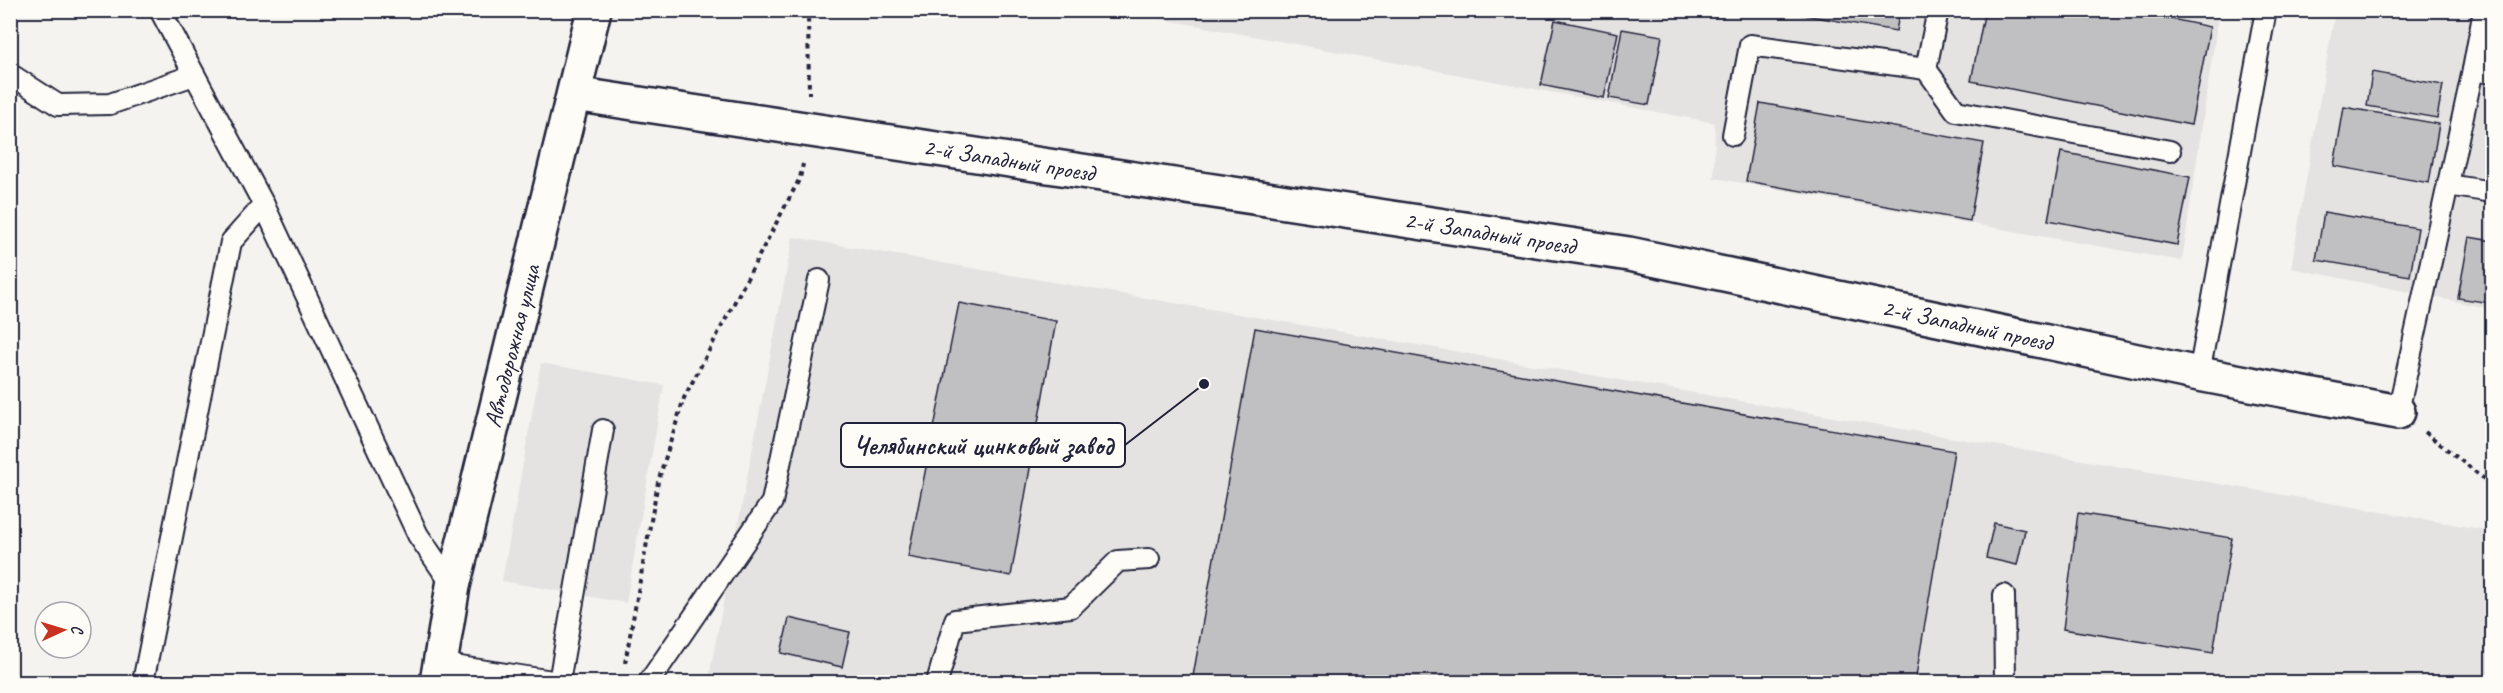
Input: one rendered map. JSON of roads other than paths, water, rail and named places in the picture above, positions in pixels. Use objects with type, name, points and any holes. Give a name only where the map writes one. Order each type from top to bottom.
[{"type":"street","name":"Автодорожная улица","points":[[439,673],[453,586],[594,10]]},
{"type":"street","name":"2-й Западный проезд","points":[[574,94],[1629,254],[2199,374],[2398,412]]},
{"type":"lane","points":[[160,10],[264,205],[418,535],[453,586]]},
{"type":"lane","points":[[1926,69],[1938,10]]},
{"type":"lane","points":[[2398,412],[2484,10]]},
{"type":"lane","points":[[2199,374],[2262,11]]},
{"type":"lane","points":[[1733,135],[1750,45],[1926,69],[1956,111],[2170,151]]},
{"type":"lane","points":[[2473,69],[2493,73]]},
{"type":"lane","points":[[10,74],[58,105],[110,104],[194,75]]},
{"type":"lane","points":[[2448,185],[2493,192]]},
{"type":"lane","points":[[142,682],[231,242],[264,205]]},
{"type":"lane","points":[[649,682],[772,502],[819,280]]},
{"type":"lane","points":[[439,673],[559,682],[603,430]]},
{"type":"lane","points":[[937,682],[955,620],[1071,607],[1118,561],[1149,559]]},
{"type":"lane","points":[[2004,595],[2004,682]]},
{"type":"place","name":"Челябинский цинковый завод","points":[[1204,384]]}]
